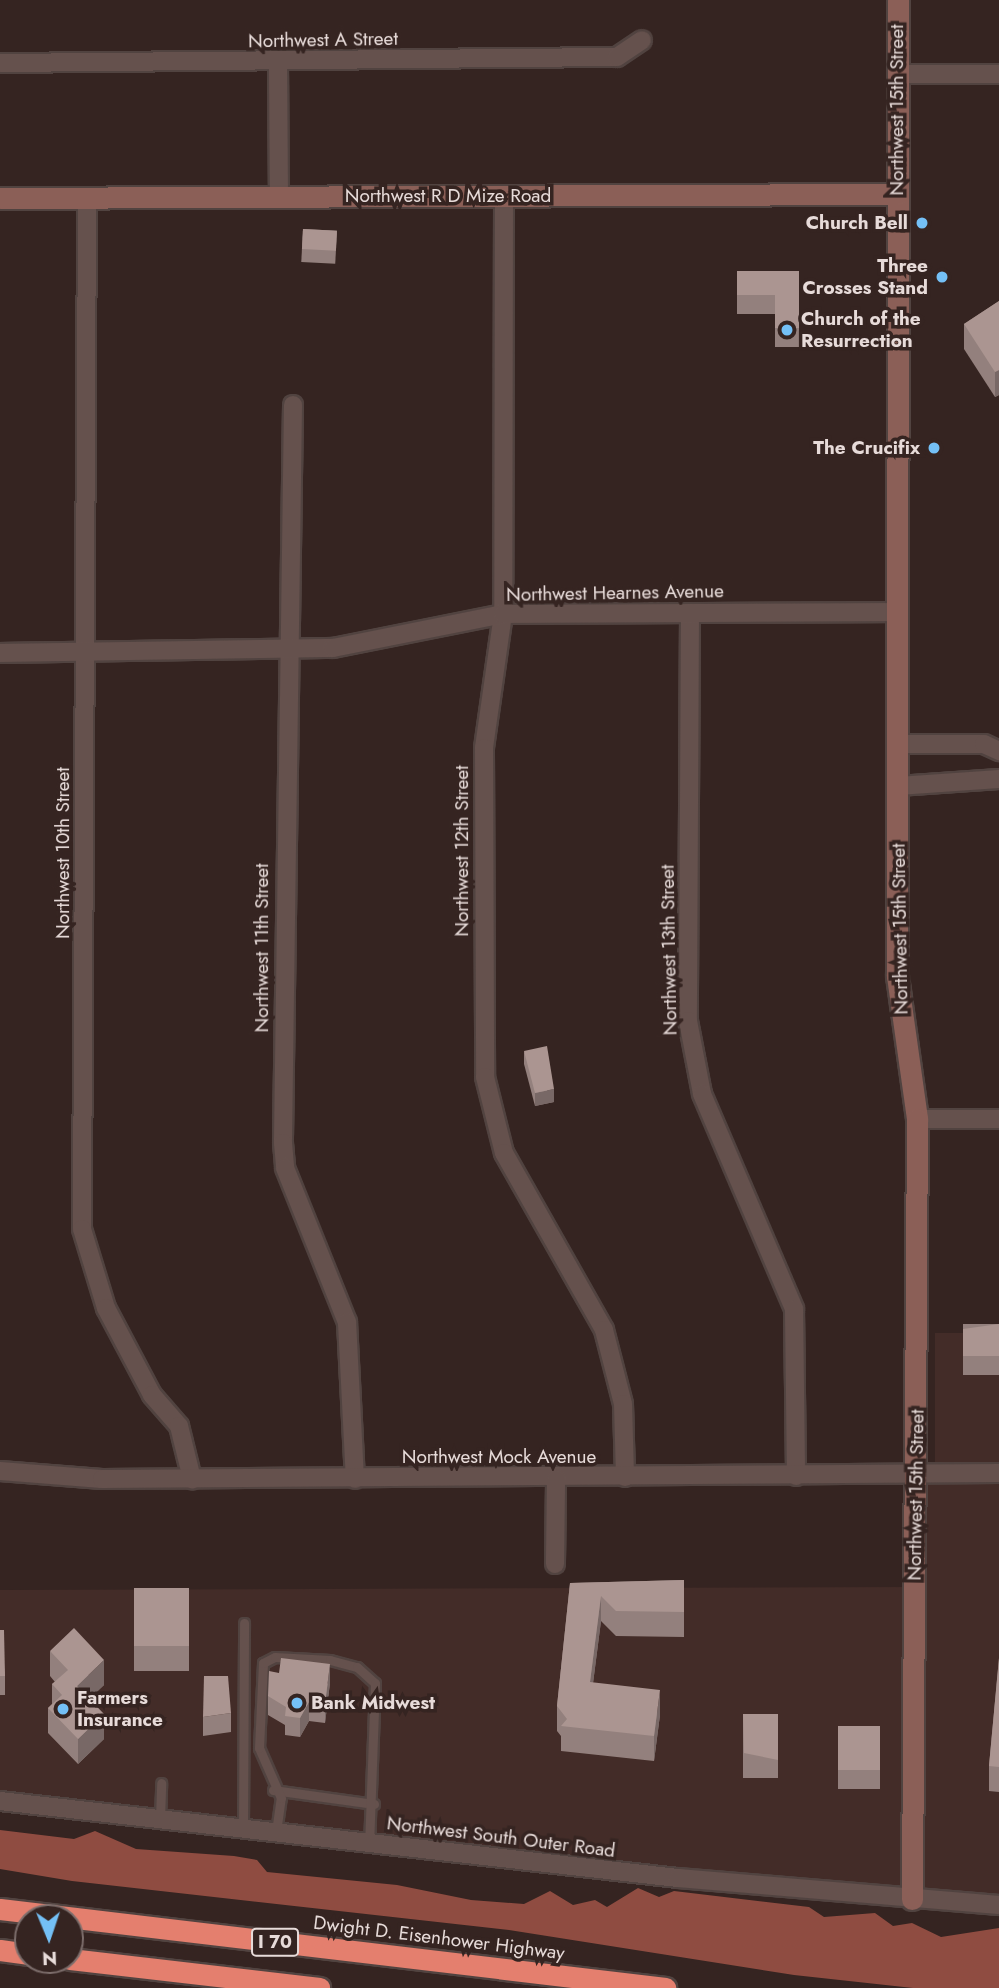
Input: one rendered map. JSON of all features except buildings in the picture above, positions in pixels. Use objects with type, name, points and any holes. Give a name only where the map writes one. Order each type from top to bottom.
[{"type":"highway","name":"Dwight D. Eisenhower Highway","points":[[0,1909],[665,1988]]},
{"type":"highway","name":"I 70","points":[[84,1961],[319,1988]]},
{"type":"street","name":"Northwest 15th Street","points":[[898,0],[897,976],[917,1119],[912,1899]]},
{"type":"street","name":"Northwest A Street","points":[[0,63],[617,57],[642,40]]},
{"type":"street","points":[[278,61],[279,198]]},
{"type":"street","points":[[898,74],[999,74]]},
{"type":"street","name":"Northwest R D Mize Road","points":[[0,198],[897,194]]},
{"type":"street","name":"Northwest 12th Street","points":[[504,195],[503,614],[484,748],[482,1042],[489,1112],[518,1179],[604,1330],[623,1404],[625,1477]]},
{"type":"street","name":"Northwest 10th Street","points":[[87,199],[82,1229],[106,1308],[152,1395],[179,1426],[192,1479]]},
{"type":"street","name":"Northwest 11th Street","points":[[293,405],[293,648],[284,751],[283,1143],[285,1168],[347,1322],[355,1479]]},
{"type":"street","name":"Northwest Hearnes Avenue","points":[[0,653],[293,648],[365,644],[503,614],[897,612]]},
{"type":"street","name":"Northwest 13th Street","points":[[690,613],[688,1021],[702,1094],[794,1309],[796,1476]]},
{"type":"street","points":[[899,744],[984,744],[999,751]]},
{"type":"street","points":[[898,786],[986,785],[999,779]]},
{"type":"street","points":[[917,1119],[999,1119]]},
{"type":"street","name":"Northwest Mock Avenue","points":[[0,1471],[192,1479],[916,1477],[999,1473]]},
{"type":"street","points":[[555,1564],[556,1479]]},
{"type":"street","name":"Northwest South Outer Road","points":[[0,1801],[369,1843],[912,1899],[999,1905]]},
{"type":"lane","points":[[243,1828],[244,1623]]},
{"type":"lane","points":[[276,1832],[281,1798],[273,1790],[259,1748],[263,1663],[275,1657],[330,1660],[357,1667],[375,1683],[374,1804],[369,1843]]},
{"type":"lane","points":[[160,1819],[161,1783]]},
{"type":"lane","points":[[273,1790],[374,1804]]},
{"type":"shaded area","points":[[935,1333],[999,1333],[999,1464],[935,1464]]},
{"type":"shaded area","points":[[999,1473],[999,1905],[0,1801],[0,1590],[914,1587],[916,1477]]},
{"type":"shaded area","points":[[0,1830],[74,1839],[95,1831],[136,1849],[234,1856],[257,1860],[267,1872],[397,1885],[471,1900],[524,1904],[550,1891],[573,1905],[595,1900],[607,1907],[638,1888],[659,1897],[674,1891],[809,1907],[824,1917],[875,1913],[893,1926],[912,1923],[941,1937],[999,1928],[999,1988],[913,1988],[794,1975],[509,1930],[72,1881],[0,1869]]},
{"type":"place","name":"Church Bell","points":[[922,223]]},
{"type":"place","name":"Three Crosses Stand","points":[[942,277]]},
{"type":"place","name":"Church of the Resurrection","points":[[787,330]]},
{"type":"place","name":"The Crucifix","points":[[934,448]]},
{"type":"place","name":"Bank Midwest","points":[[297,1703]]},
{"type":"place","name":"Farmers Insurance","points":[[63,1709]]}]
